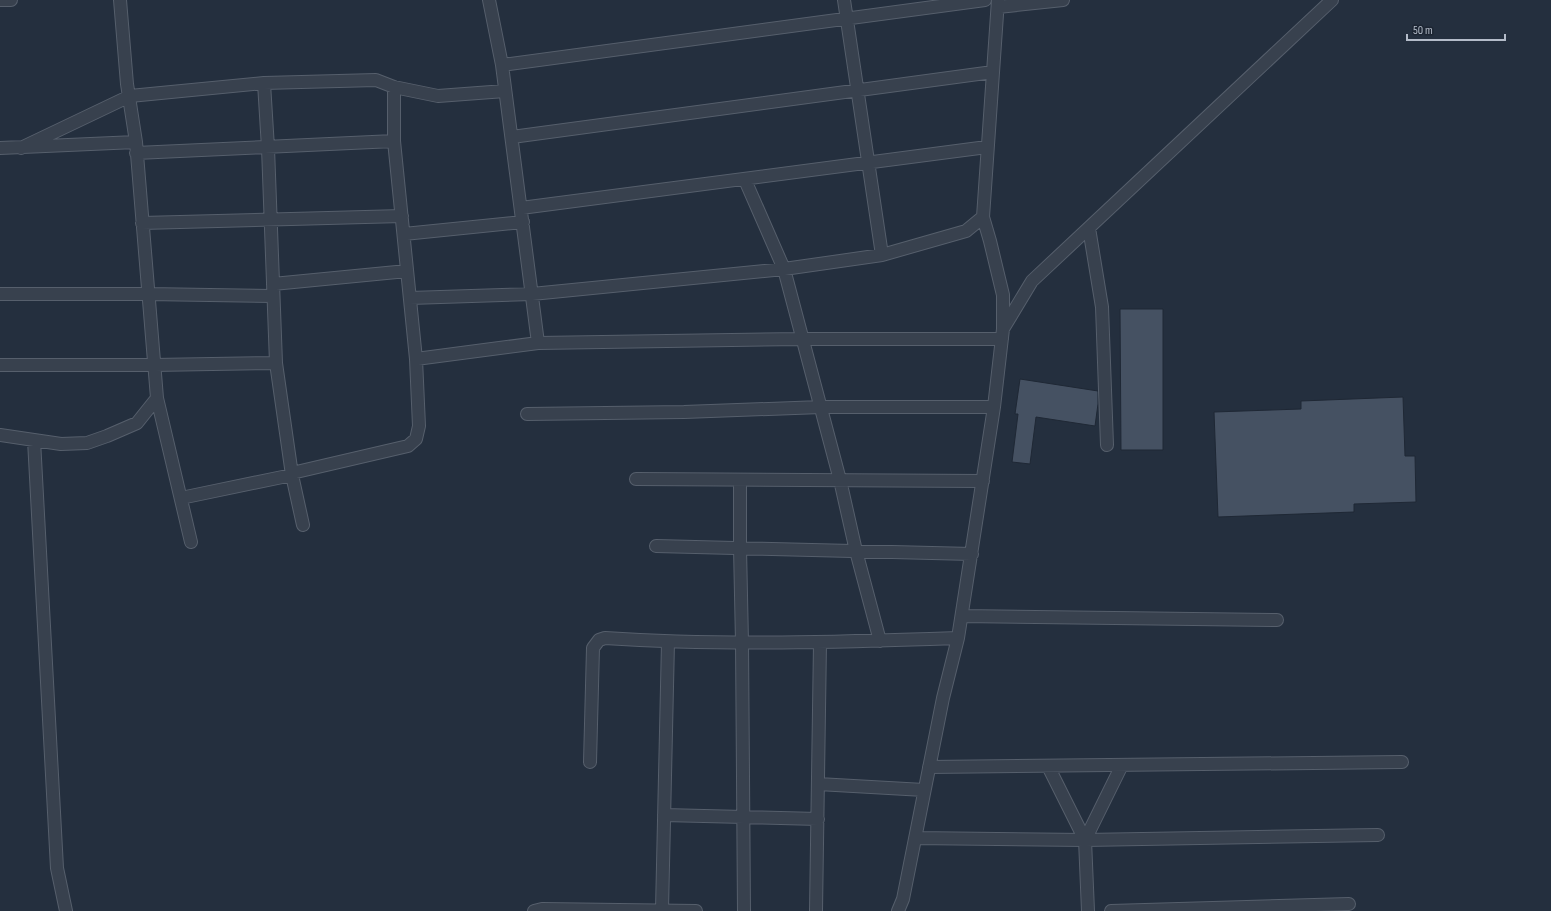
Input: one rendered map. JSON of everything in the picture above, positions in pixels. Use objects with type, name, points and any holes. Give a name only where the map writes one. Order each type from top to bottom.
[{"type":"street","points":[[0,0],[11,0]]},
{"type":"street","points":[[120,0],[127,84],[130,96],[136,147],[157,398],[191,542]]},
{"type":"street","points":[[489,0],[502,65],[538,343]]},
{"type":"street","points":[[844,0],[859,90],[882,255]]},
{"type":"street","points":[[502,65],[985,0]]},
{"type":"street","points":[[898,911],[915,838],[943,698],[958,638],[994,407],[1002,334],[1003,296],[983,218],[992,72],[998,4],[1063,0]]},
{"type":"street","points":[[1002,334],[1032,281],[1332,0]]},
{"type":"street","points":[[512,137],[992,72]]},
{"type":"street","points":[[21,148],[130,96],[264,83],[376,80],[394,87],[438,96],[505,91]]},
{"type":"street","points":[[264,83],[268,148],[276,362],[292,474],[304,525]]},
{"type":"street","points":[[181,498],[292,474],[408,446],[416,439],[419,426],[416,359],[394,141],[394,87]]},
{"type":"street","points":[[0,148],[268,148],[394,141]]},
{"type":"street","points":[[521,208],[745,180],[987,147]]},
{"type":"street","points":[[745,180],[784,269],[801,339],[840,480],[856,551],[880,641]]},
{"type":"street","points":[[142,223],[402,216]]},
{"type":"street","points":[[410,298],[532,294],[784,269],[882,255],[966,231],[983,218]]},
{"type":"street","points":[[404,234],[523,222]]},
{"type":"street","points":[[1089,228],[1102,307],[1107,445]]},
{"type":"street","points":[[273,284],[407,271]]},
{"type":"street","points":[[0,294],[273,296]]},
{"type":"street","points":[[416,359],[538,343],[1002,334]]},
{"type":"street","points":[[0,365],[154,365],[276,362]]},
{"type":"street","points":[[0,435],[61,444],[87,443],[137,423],[157,398]]},
{"type":"street","points":[[528,414],[684,412],[821,407],[994,407]]},
{"type":"street","points":[[34,440],[57,868],[66,911]]},
{"type":"street","points":[[636,479],[983,481]]},
{"type":"street","points":[[740,480],[744,911]]},
{"type":"street","points":[[656,546],[972,554]]},
{"type":"street","points":[[962,616],[1277,620]]},
{"type":"street","points":[[590,762],[594,648],[599,640],[605,638],[668,642],[820,642],[958,638]]},
{"type":"street","points":[[662,910],[668,642]]},
{"type":"street","points":[[816,911],[820,642]]},
{"type":"street","points":[[929,767],[1402,762]]},
{"type":"street","points":[[1085,840],[1122,765]]},
{"type":"street","points":[[1048,766],[1085,840],[1088,911]]},
{"type":"street","points":[[818,784],[924,790]]},
{"type":"street","points":[[664,815],[818,819]]},
{"type":"street","points":[[915,838],[1085,840],[1378,835]]},
{"type":"street","points":[[1111,911],[1348,904]]},
{"type":"street","points":[[534,911],[542,909],[696,911]]},
{"type":"building","points":[[1120,309],[1163,309],[1163,450],[1121,450]]},
{"type":"building","points":[[1020,379],[1098,391],[1095,426],[1036,417],[1030,464],[1012,462],[1018,414],[1015,414]]},
{"type":"building","points":[[1403,397],[1405,456],[1415,456],[1416,502],[1354,504],[1354,512],[1218,517],[1214,412],[1301,409],[1301,401]]}]
